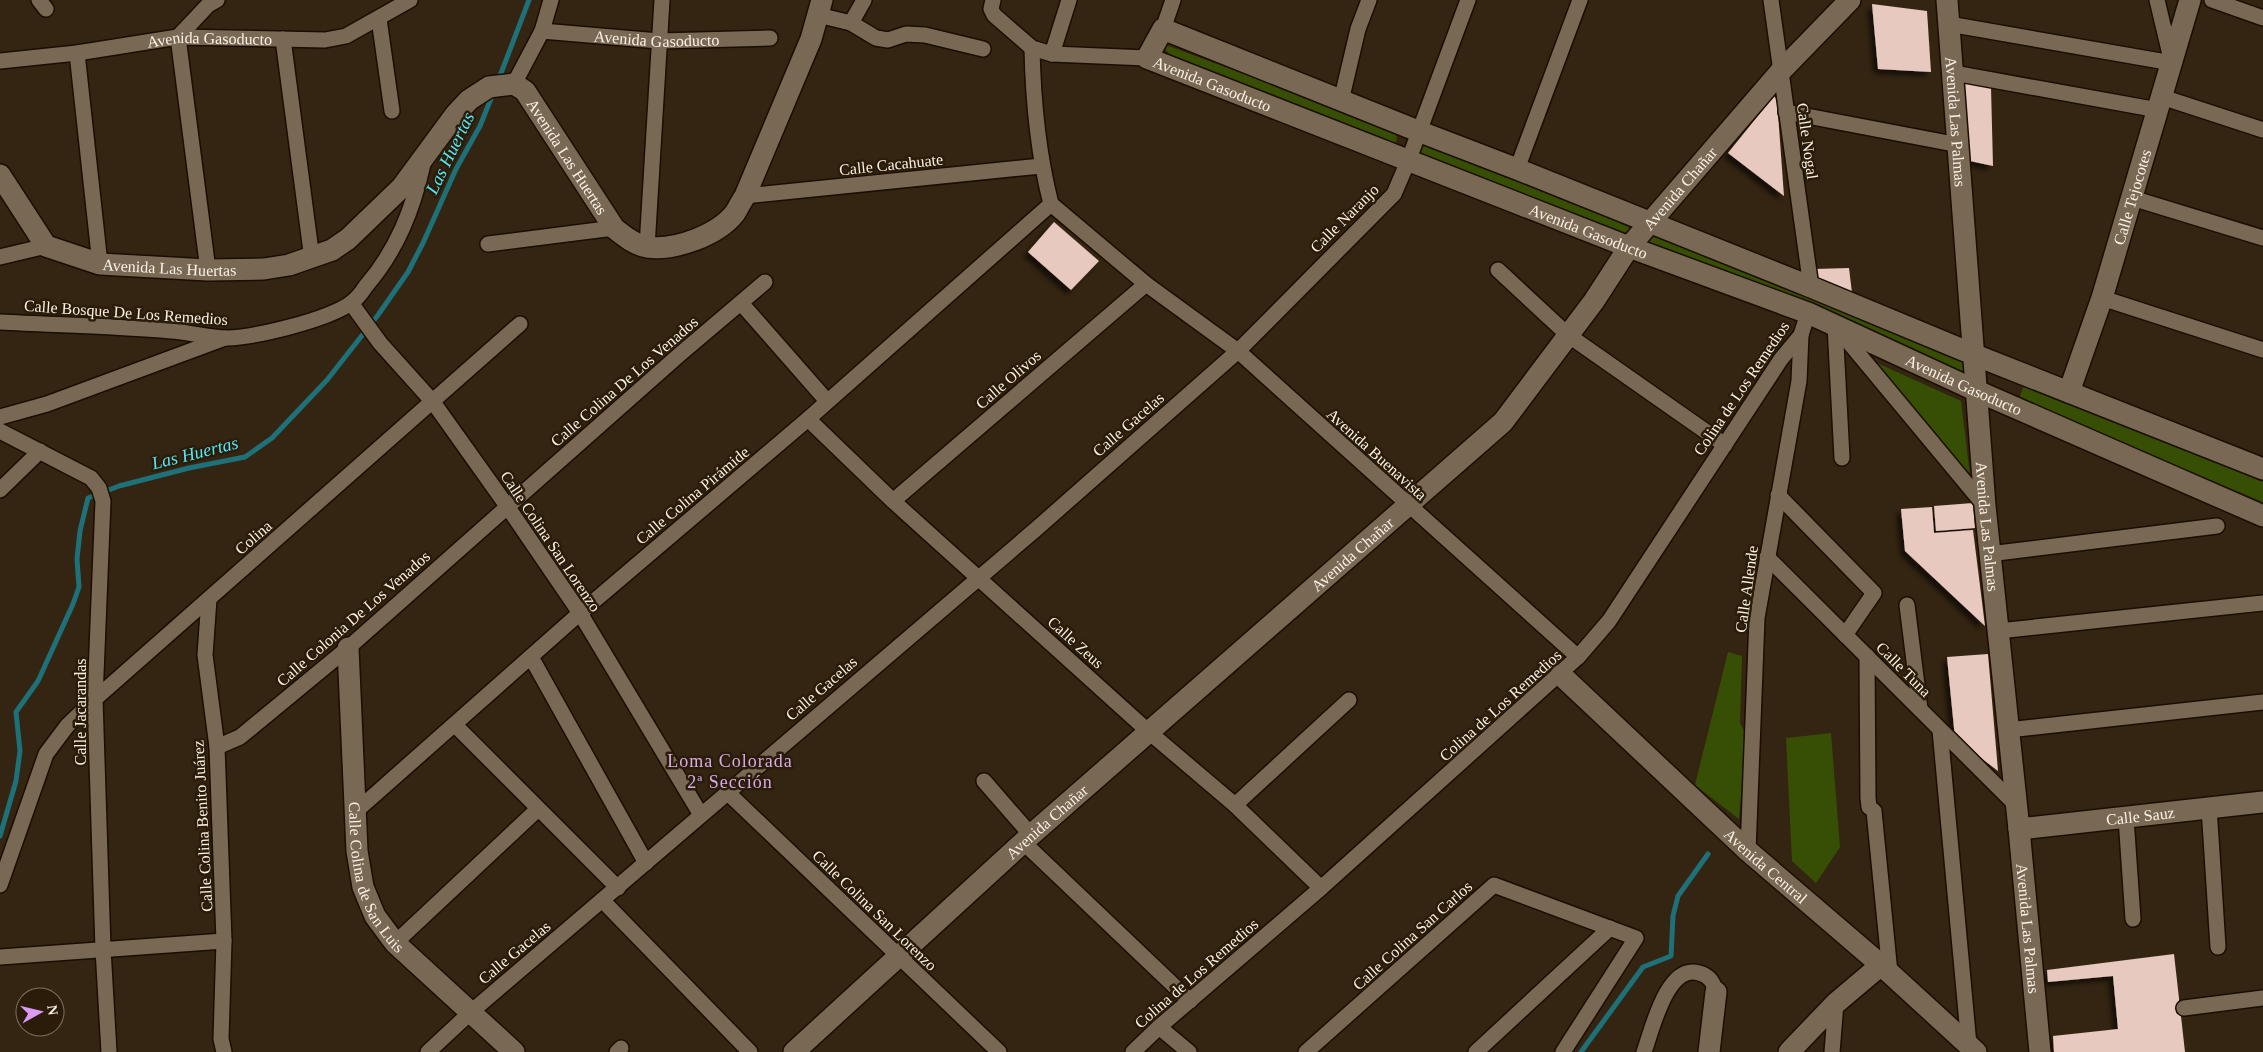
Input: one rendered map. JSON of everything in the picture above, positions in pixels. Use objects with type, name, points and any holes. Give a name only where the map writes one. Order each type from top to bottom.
[{"type":"street","points":[[208,270],[178,37],[208,5],[217,0]]},
{"type":"street","name":"Avenida Gasoducto","points":[[0,61],[77,54],[178,37],[325,40],[346,36],[410,0]]},
{"type":"street","points":[[504,85],[542,31],[551,0]]},
{"type":"street","points":[[647,247],[658,41],[662,0]]},
{"type":"street","points":[[851,24],[864,0]]},
{"type":"street","points":[[993,0],[991,9],[994,15],[1032,48],[1052,54],[1147,58]]},
{"type":"street","points":[[1052,54],[1069,0]]},
{"type":"street","points":[[1163,29],[1173,0]]},
{"type":"street","points":[[1341,100],[1358,29],[1369,0]]},
{"type":"street","name":"Calle Naranjo","points":[[1238,351],[1394,194],[1409,159],[1468,0]]},
{"type":"street","points":[[1517,169],[1580,0]]},
{"type":"street","name":"Calle Nogal","points":[[1772,0],[1780,72],[1810,287]]},
{"type":"street","name":"Avenida Chañar","points":[[794,1052],[1027,838],[1503,422],[1594,301],[1628,247],[1780,72],[1850,0]]},
{"type":"street","name":"Avenida Las Palmas","points":[[1947,0],[1989,554],[2019,829],[2040,1052]]},
{"type":"street","points":[[1949,24],[2172,63],[2157,0]]},
{"type":"street","name":"Calle Tejocotes","points":[[2069,392],[2102,298],[2190,0]]},
{"type":"street","points":[[2212,0],[2263,18]]},
{"type":"street","points":[[820,7],[876,38],[888,40],[906,34],[924,35],[983,49]]},
{"type":"street","name":"Avenida Las Huertas","points":[[46,246],[100,264],[208,270],[264,269],[312,259],[348,240],[402,187],[424,160],[455,114],[469,100],[504,85],[525,91],[614,228],[626,238],[647,247],[674,245],[706,235],[723,224],[734,213],[744,196],[811,39],[820,7]]},
{"type":"street","points":[[379,19],[392,111]]},
{"type":"street","name":"Avenida Gasoducto","points":[[2263,469],[1163,29],[1147,58],[1409,159],[1628,247],[1808,313],[1977,391],[2263,516]]},
{"type":"street","name":"Avenida Gasoducto","points":[[542,31],[658,41],[770,38]]},
{"type":"street","points":[[283,39],[312,259]]},
{"type":"street","points":[[1032,48],[1032,80],[1041,166],[1051,204]]},
{"type":"street","points":[[77,54],[100,264]]},
{"type":"street","points":[[1954,73],[2160,104],[2263,130]]},
{"type":"street","points":[[1786,112],[1959,145]]},
{"type":"street","name":"Calle Bosque De Los Remedios","points":[[0,322],[172,331],[227,338],[258,334],[294,326],[322,316],[354,308],[402,234],[415,199],[424,160]]},
{"type":"street","name":"Calle Cacahuate","points":[[744,196],[1041,166]]},
{"type":"street","points":[[0,175],[46,246],[0,257]]},
{"type":"street","points":[[2132,198],[2263,238]]},
{"type":"street","name":"Avenida Buenavista","points":[[1051,204],[1146,284],[1238,351],[1578,657]]},
{"type":"street","name":"Calle Colina Pirámide","points":[[354,813],[580,613],[808,419],[1051,204]]},
{"type":"street","points":[[488,244],[614,228]]},
{"type":"street","points":[[1498,270],[1568,336],[1725,445]]},
{"type":"street","name":"Calle Colina De Los Venados","points":[[507,506],[766,282]]},
{"type":"street","name":"Calle Olivos","points":[[893,501],[1146,284]]},
{"type":"street","points":[[2102,298],[2263,350]]},
{"type":"street","points":[[741,303],[827,401]]},
{"type":"street","name":"Calle Colina San Lorenzo","points":[[354,308],[380,343],[434,402],[507,506],[580,613],[701,815]]},
{"type":"street","name":"Colina de Los Remedios","points":[[1133,1052],[1159,1027],[1321,888],[1578,657],[1609,621],[1781,359],[1801,334],[1808,313]]},
{"type":"street","name":"Colina","points":[[0,885],[46,754],[67,726],[95,699],[434,402],[520,324]]},
{"type":"street","points":[[1835,325],[1842,458]]},
{"type":"street","points":[[1835,325],[1985,506]]},
{"type":"street","name":"Calle Allende","points":[[1748,851],[1757,618],[1799,381],[1801,334]]},
{"type":"street","points":[[0,417],[47,404],[227,338]]},
{"type":"street","name":"Calle Gacelas","points":[[428,1052],[471,1012],[1035,530],[1238,351]]},
{"type":"street","name":"Calle Zeus","points":[[808,419],[893,501],[1149,732],[1236,805],[1321,888]]},
{"type":"street","name":"Calle Jacarandas","points":[[0,432],[91,478],[101,494],[95,699],[103,949],[109,1052]]},
{"type":"street","points":[[0,490],[40,451]]},
{"type":"street","points":[[1778,495],[1874,593],[1845,635]]},
{"type":"street","name":"Calle Colonia De Los Venados","points":[[217,748],[240,738],[348,648],[507,506]]},
{"type":"street","points":[[1989,554],[2217,526]]},
{"type":"street","name":"Calle Tuna","points":[[1768,557],[2016,805]]},
{"type":"street","name":"Calle Colina Benito Juárez","points":[[208,599],[205,655],[217,748],[224,941],[221,1039],[224,1052]]},
{"type":"street","points":[[1998,631],[2263,602]]},
{"type":"street","points":[[1907,605],[1920,709]]},
{"type":"street","name":"Calle Colina de San Luis","points":[[348,648],[354,813],[357,851],[363,887],[375,916],[395,943],[514,1052]]},
{"type":"street","points":[[1789,1052],[1836,1004],[1885,969],[1876,821],[1874,811],[1869,807],[1868,798],[1867,656]]},
{"type":"street","points":[[531,657],[646,864]]},
{"type":"street","name":"Avenida Central","points":[[1560,675],[1748,851],[1885,969],[1972,1049]]},
{"type":"street","points":[[1236,805],[1349,700]]},
{"type":"street","points":[[2008,730],[2263,702]]},
{"type":"street","points":[[455,725],[618,888]]},
{"type":"street","points":[[1940,730],[1972,1049]]},
{"type":"street","points":[[984,781],[1027,838],[1190,1001]]},
{"type":"street","name":"Calle Colina San Lorenzo","points":[[727,792],[999,1052]]},
{"type":"street","name":"Calle Sauz","points":[[2019,829],[2263,802]]},
{"type":"street","points":[[2209,807],[2218,947]]},
{"type":"street","points":[[395,943],[538,809]]},
{"type":"street","points":[[2126,818],[2133,919]]},
{"type":"street","name":"Calle Colina San Carlos","points":[[1306,1052],[1494,885],[1636,938],[1563,1052]]},
{"type":"street","points":[[602,900],[750,1052]]},
{"type":"street","points":[[1476,1052],[1610,928]]},
{"type":"street","points":[[0,957],[224,941]]},
{"type":"street","points":[[1644,1052],[1666,992],[1673,981],[1682,974],[1696,972],[1707,975],[1713,983],[1716,992],[1708,1052]]},
{"type":"street","points":[[2184,1008],[2263,998]]},
{"type":"street","points":[[1832,1052],[1836,1004]]},
{"type":"street","points":[[1159,1027],[1189,1052]]},
{"type":"green space","points":[[1163,44],[1393,129],[1397,138],[1395,144],[1389,146],[1178,64]]},
{"type":"green space","points":[[1420,142],[1611,218],[1632,229],[1624,238],[1419,159],[1415,144]]},
{"type":"green space","points":[[1653,234],[1787,287],[1969,364],[1967,377],[1644,244]]},
{"type":"green space","points":[[1866,358],[1961,401],[1971,484]]},
{"type":"green space","points":[[2024,385],[2159,438],[2263,482],[2263,502],[2019,399]]},
{"type":"green space","points":[[1728,652],[1742,656],[1740,723],[1746,735],[1739,819],[1695,785]]},
{"type":"green space","points":[[1831,733],[1840,847],[1816,883],[1792,861],[1786,738]]},
{"type":"building","points":[[1872,4],[1927,11],[1931,72],[1878,69]]},
{"type":"building","points":[[1963,81],[1991,88],[1993,166],[1970,161]]},
{"type":"building","points":[[1774,96],[1777,100],[1784,196],[1728,153]]},
{"type":"building","points":[[1054,222],[1099,261],[1071,290],[1028,252]]},
{"type":"building","points":[[1849,268],[1852,293],[1813,279],[1815,269]]},
{"type":"building","points":[[1973,503],[1975,528],[1936,531],[1934,506]]},
{"type":"building","points":[[1932,507],[1934,533],[1973,530],[1985,626],[1905,551],[1901,509]]},
{"type":"building","points":[[1988,654],[1998,771],[1955,738],[1947,657]]},
{"type":"building","points":[[2174,954],[2185,1052],[2054,1052],[2053,1036],[2118,1029],[2113,976],[2048,982],[2047,970]]},
{"type":"waterway","name":"Las Huertas","points":[[498,81],[529,0]]},
{"type":"waterway","name":"Las Huertas","points":[[0,836],[16,781],[20,751],[16,712],[38,681],[79,587],[77,559],[80,531],[88,498],[119,486],[189,468],[245,457],[272,438],[327,380],[378,315],[408,272],[456,169],[480,126],[494,91]]},
{"type":"waterway","points":[[1581,1052],[1643,967],[1671,956],[1673,916],[1678,896],[1708,854]]},
{"type":"district","name":"Loma Colorada 2ª Sección","points":[[730,771]]}]
